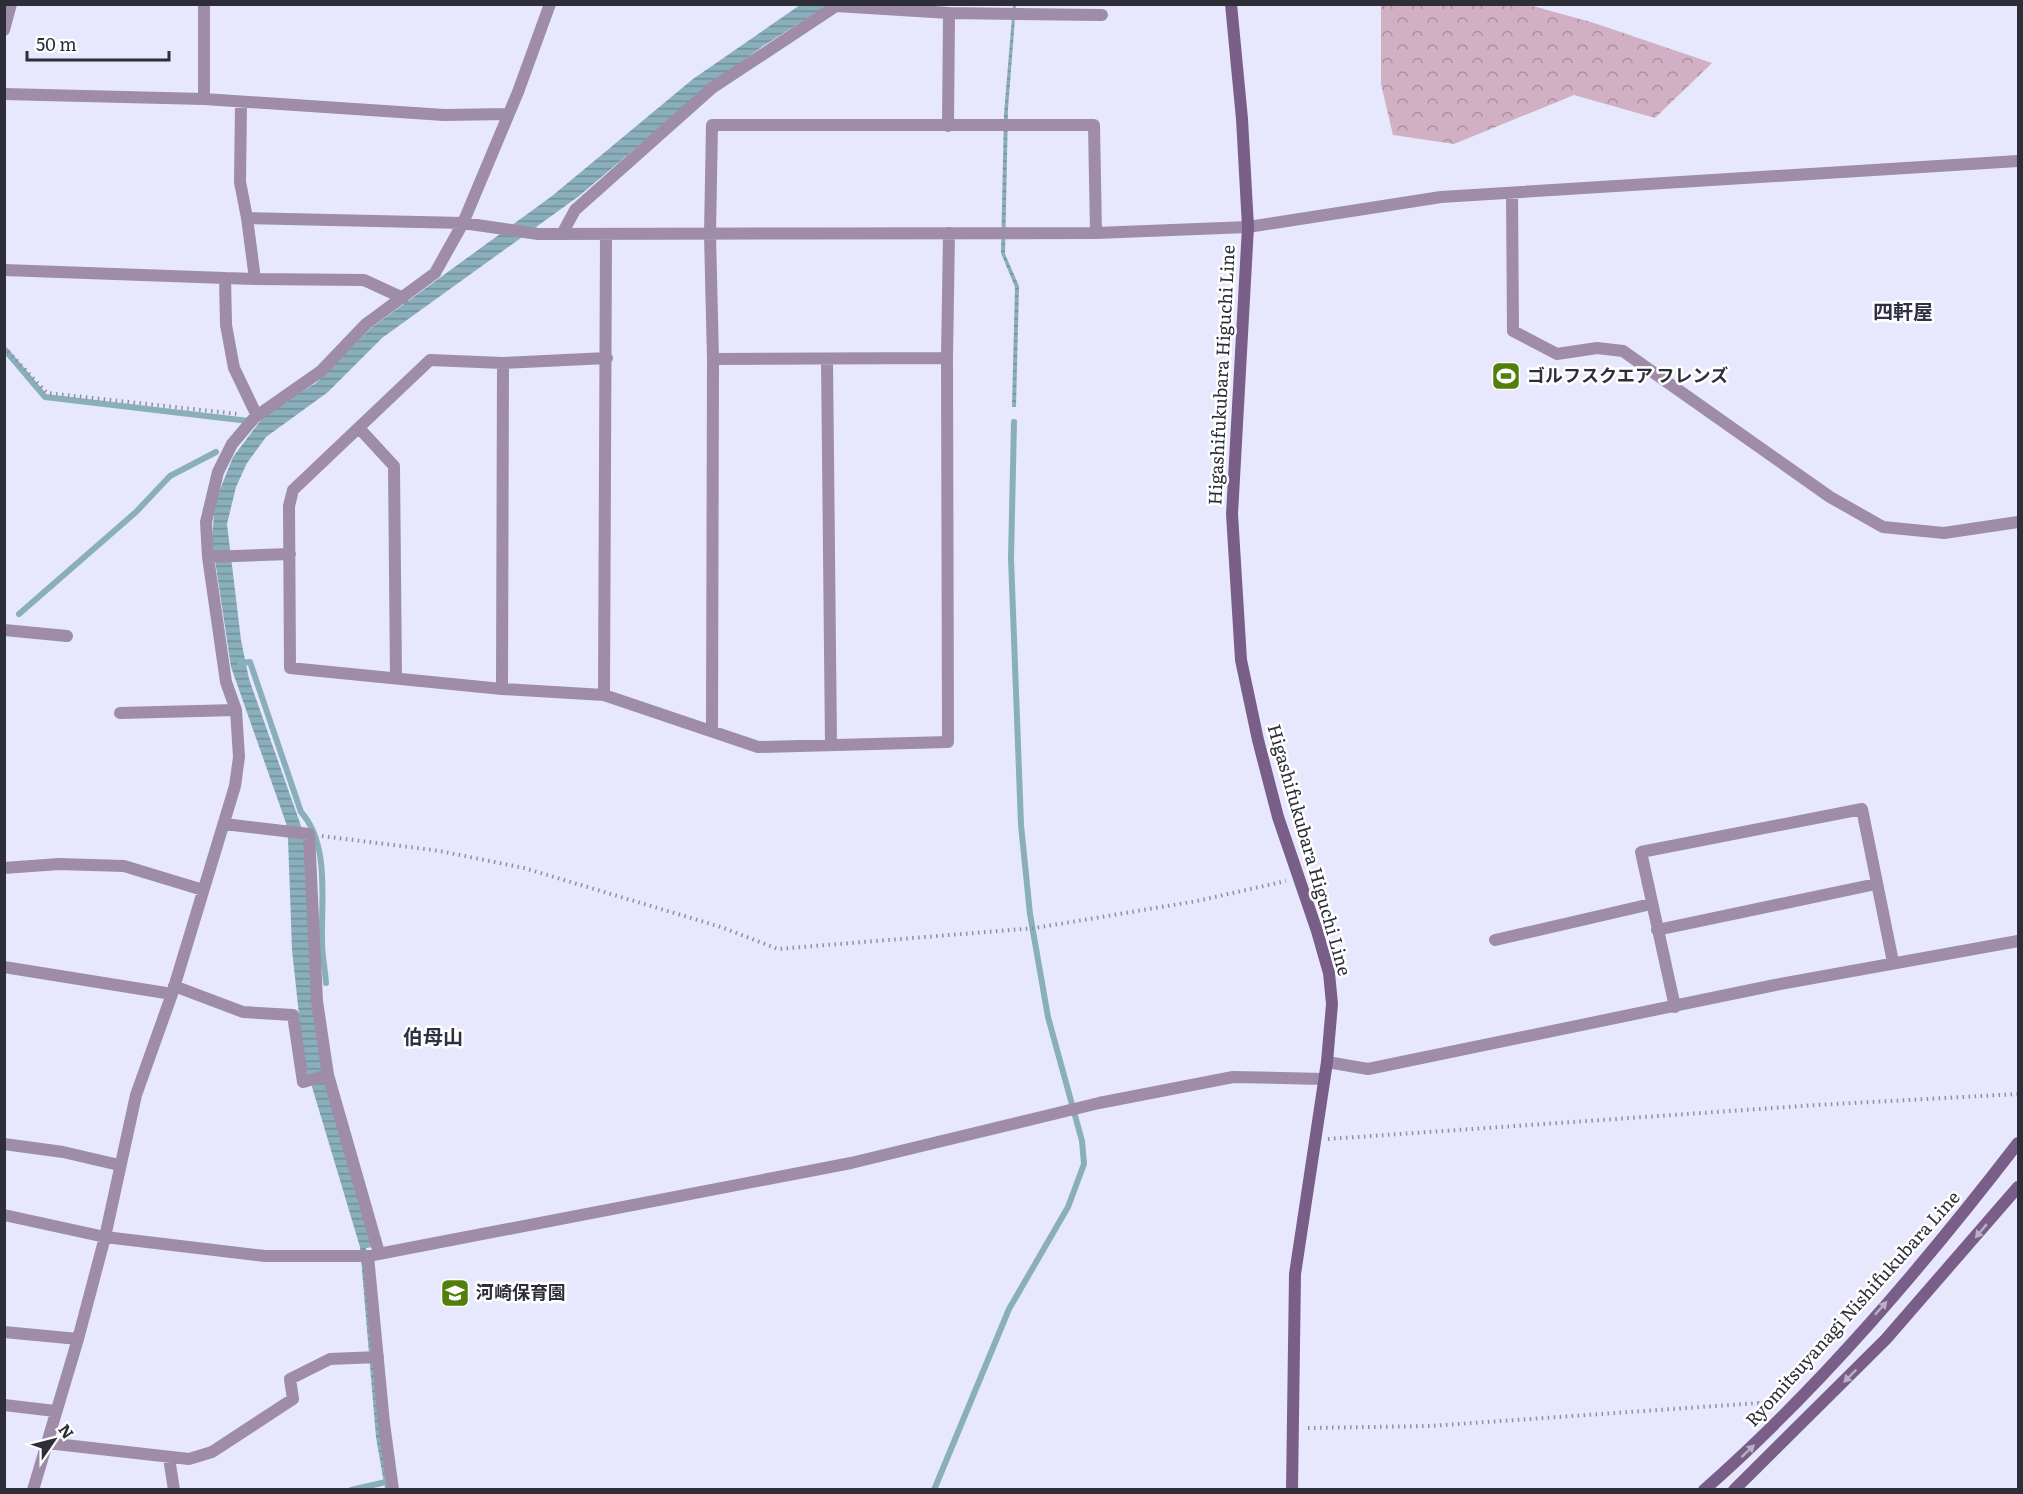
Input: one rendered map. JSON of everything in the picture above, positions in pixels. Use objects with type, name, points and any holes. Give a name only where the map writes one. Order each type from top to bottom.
[{"type":"main road","name":"Higashifukubara Higuchi Line","points":[[1231,4],[1242,119],[1248,227],[1232,514],[1241,660],[1258,740],[1278,817],[1329,973],[1332,1004],[1327,1062],[1295,1274],[1292,1490]]},
{"type":"main road","name":"Ryomitsuyanagi Nishifukubara Line","points":[[1704,1490],[1778,1420],[1954,1226],[2019,1143]]},
{"type":"main road","name":"Ryomitsuyanagi Nishifukubara Line","points":[[1734,1490],[1886,1339],[2019,1186]]},
{"type":"street","points":[[4,30],[11,4]]},
{"type":"street","points":[[204,4],[204,99]]},
{"type":"street","points":[[33,1490],[78,1340],[105,1237],[136,1095],[173,990],[224,824],[239,756],[236,710],[226,682],[208,557],[206,522],[212,489],[232,444],[256,416],[321,371],[366,324],[435,273],[463,223],[550,4]]},
{"type":"street","points":[[562,234],[575,210],[712,88],[834,5],[949,13],[1102,15]]},
{"type":"street","points":[[948,126],[949,13]]},
{"type":"street","points":[[4,94],[204,99],[444,115],[508,114]]},
{"type":"street","points":[[241,103],[240,182],[255,279]]},
{"type":"street","points":[[712,730],[710,234],[712,125],[1095,125],[1096,233]]},
{"type":"street","points":[[247,218],[463,223],[538,234],[1096,233],[1248,227],[1442,197],[2019,161]]},
{"type":"street","points":[[1512,193],[1513,331],[1557,354],[1597,348],[1623,351],[1830,497],[1883,527],[1944,533],[2019,522]]},
{"type":"street","points":[[607,358],[503,363],[430,360],[293,490],[289,506],[290,668],[502,689],[604,695],[758,747],[948,742],[949,233]]},
{"type":"street","points":[[604,695],[606,235]]},
{"type":"street","points":[[4,270],[255,279],[364,280],[403,298]]},
{"type":"street","points":[[225,278],[226,324],[234,368],[256,416]]},
{"type":"street","points":[[712,359],[947,358]]},
{"type":"street","points":[[827,359],[831,745]]},
{"type":"street","points":[[502,689],[503,363]]},
{"type":"street","points":[[359,428],[394,466],[396,678]]},
{"type":"street","points":[[208,557],[290,554]]},
{"type":"street","points":[[4,630],[67,636]]},
{"type":"street","points":[[120,713],[236,710]]},
{"type":"street","points":[[1675,1007],[1641,852],[1862,809],[1893,962]]},
{"type":"street","points":[[224,824],[309,834],[320,1077],[373,1255],[378,1357],[393,1490]]},
{"type":"street","points":[[4,868],[59,864],[124,866],[203,890]]},
{"type":"street","points":[[1657,930],[1876,884]]},
{"type":"street","points":[[1495,940],[1651,904]]},
{"type":"street","points":[[1327,1062],[1368,1069],[1893,962],[2019,941]]},
{"type":"street","points":[[4,968],[173,990],[243,1012],[293,1015],[303,1082],[320,1077]]},
{"type":"street","points":[[4,1215],[105,1237],[265,1256],[373,1255],[485,1236],[851,1163],[1099,1103],[1233,1077],[1324,1079]]},
{"type":"street","points":[[4,1144],[63,1152],[119,1165]]},
{"type":"street","points":[[4,1332],[78,1340]]},
{"type":"street","points":[[47,1443],[189,1459],[212,1452],[293,1399],[290,1379],[330,1359],[378,1357]]},
{"type":"street","points":[[4,1405],[55,1411]]},
{"type":"street","points":[[170,1458],[174,1490]]},
{"type":"path","points":[[4,347],[47,393],[256,416]]},
{"type":"path","points":[[309,834],[440,851],[524,868],[722,927],[778,949],[1035,928],[1197,901],[1299,879]]},
{"type":"path","points":[[1316,1140],[1817,1105],[2019,1094]]},
{"type":"path","points":[[1292,1429],[1430,1426],[1758,1403],[1778,1420]]},
{"type":"green space","points":[[1381,5],[1529,5],[1591,22],[1712,63],[1655,118],[1574,95],[1454,144],[1393,135],[1381,84]]},
{"type":"water","points":[[800,5],[828,5],[763,46],[703,91],[579,196],[382,338],[328,392],[266,437],[247,463],[236,487],[227,524],[241,640],[249,679],[306,840],[318,1030],[373,1247],[366,1248],[390,1489],[385,1489],[376,1437],[360,1247],[304,1060],[292,950],[286,823],[231,667],[212,540],[215,502],[233,457],[261,420],[277,406],[316,383],[371,328],[552,196],[693,79]]},
{"type":"water","points":[[1013,5],[1016,5],[1008,109],[1005,254],[1019,286],[1016,407],[1012,407],[1015,287],[1001,253],[1004,114]]},
{"type":"waterway","points":[[6,351],[45,397],[249,421]]},
{"type":"waterway","points":[[934,1490],[1009,1309],[1068,1207],[1084,1164],[1082,1141],[1048,1017],[1030,914],[1021,825],[1011,558],[1014,422]]},
{"type":"waterway","points":[[19,614],[136,512],[170,476],[216,452]]},
{"type":"waterway","points":[[240,663],[250,662],[301,812],[316,840],[322,874],[322,946],[326,983]]},
{"type":"waterway","points":[[351,1490],[386,1482]]},
{"type":"place","name":"ゴルフスクエア フレンズ","points":[[1506,376]]},
{"type":"place","name":"河崎保育園","points":[[455,1293]]},
{"type":"district","name":"四軒屋","points":[[1903,312]]},
{"type":"district","name":"伯母山","points":[[433,1037]]}]
